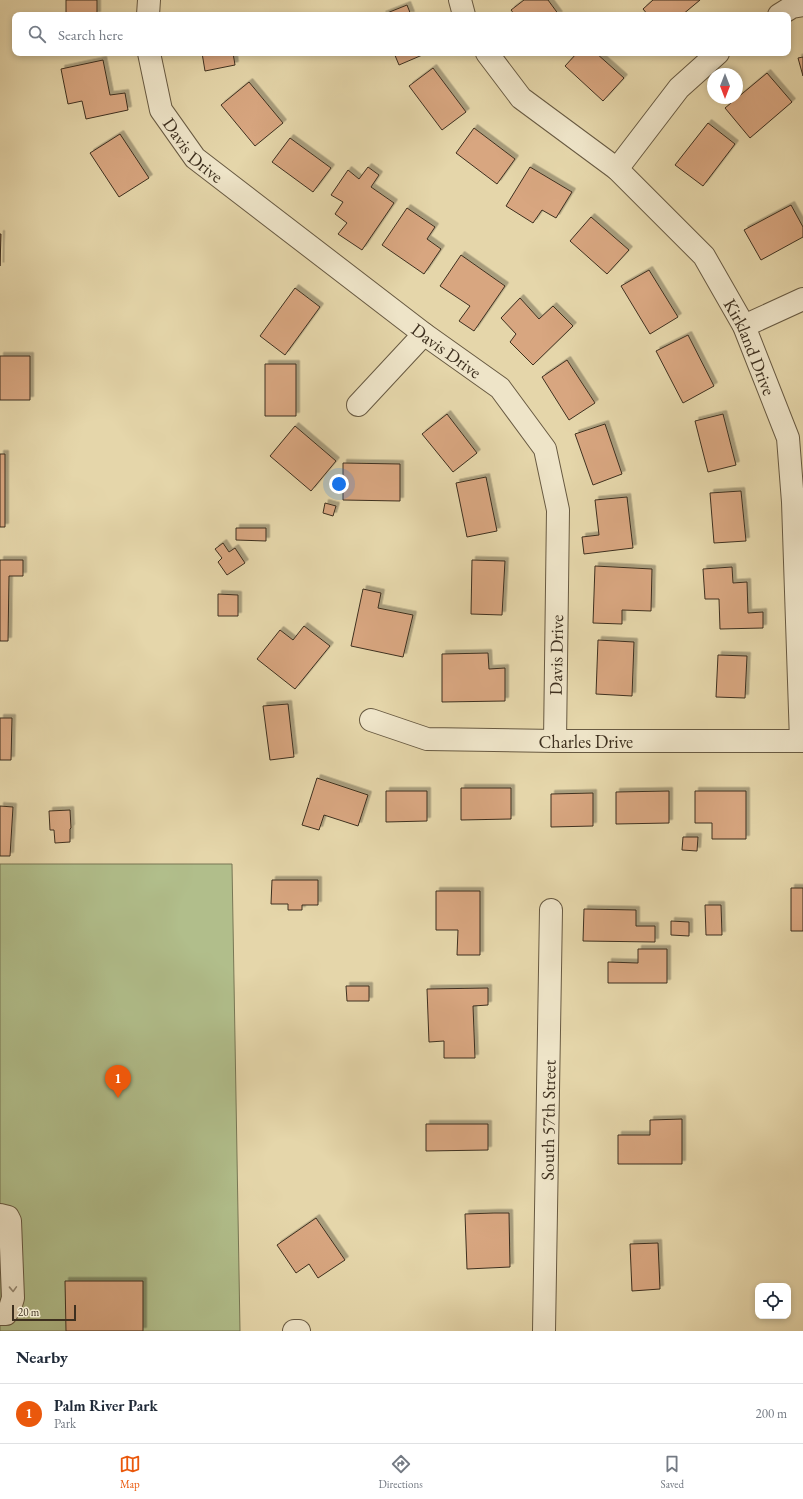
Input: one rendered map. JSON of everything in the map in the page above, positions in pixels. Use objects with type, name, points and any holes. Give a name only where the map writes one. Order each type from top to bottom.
[{"type":"street","points":[[148,12],[149,0]]},
{"type":"street","points":[[460,0],[463,12]]},
{"type":"street","points":[[783,12],[792,7],[803,5]]},
{"type":"street","name":"Davis Drive","points":[[150,56],[161,110],[195,158],[424,334],[500,388],[545,449],[558,510],[555,742]]},
{"type":"street","name":"Kirkland Drive","points":[[488,56],[521,98],[617,169],[704,256],[744,326],[788,438],[798,501],[802,741]]},
{"type":"street","points":[[617,169],[679,88],[715,56]]},
{"type":"street","points":[[744,326],[803,299]]},
{"type":"street","points":[[358,405],[424,334]]},
{"type":"street","name":"Charles Drive","points":[[371,720],[427,739],[555,742],[802,741]]},
{"type":"street","name":"South 57th Street","points":[[544,1331],[551,910]]},
{"type":"street","points":[[0,1215],[8,1217],[10,1221],[13,1298],[10,1308],[6,1314],[0,1314]]},
{"type":"street","points":[[294,1331],[299,1331]]},
{"type":"green space","points":[[0,864],[232,864],[240,1331],[0,1331]]},
{"type":"building","points":[[66,0],[97,0],[97,12],[66,12]]},
{"type":"building","points":[[524,0],[548,0],[557,12],[513,12],[511,10]]},
{"type":"building","points":[[653,0],[700,0],[686,12],[646,12],[643,9]]},
{"type":"building","points":[[407,5],[410,12],[390,12]]},
{"type":"building","points":[[202,56],[234,56],[235,65],[205,71]]},
{"type":"building","points":[[395,56],[420,56],[399,65]]},
{"type":"building","points":[[574,56],[599,56],[624,78],[603,101],[565,66]]},
{"type":"building","points":[[803,57],[803,76],[798,58]]},
{"type":"building","points":[[103,60],[110,95],[125,93],[128,110],[86,119],[82,101],[68,104],[61,69]]},
{"type":"building","points":[[433,68],[466,112],[442,130],[409,86]]},
{"type":"building","points":[[767,73],[792,102],[750,138],[725,108],[730,104],[743,104],[743,93]]},
{"type":"building","points":[[249,82],[283,123],[255,146],[221,105]]},
{"type":"building","points":[[708,123],[735,144],[703,186],[675,165]]},
{"type":"building","points":[[474,128],[515,159],[497,184],[456,153]]},
{"type":"building","points":[[120,134],[149,178],[119,197],[90,153]]},
{"type":"building","points":[[290,138],[331,168],[313,192],[272,162]]},
{"type":"building","points":[[368,167],[379,175],[371,187],[394,203],[362,250],[338,234],[347,223],[335,214],[343,202],[331,195],[348,170],[359,179]]},
{"type":"building","points":[[530,167],[572,192],[556,218],[542,210],[533,223],[506,206]]},
{"type":"building","points":[[791,205],[803,227],[803,237],[761,260],[744,230]]},
{"type":"building","points":[[407,208],[435,227],[427,239],[441,249],[424,274],[382,245]]},
{"type":"building","points":[[591,217],[629,250],[607,274],[570,241]]},
{"type":"building","points":[[0,234],[1,234],[0,266]]},
{"type":"building","points":[[461,255],[505,286],[474,331],[459,321],[470,306],[440,286]]},
{"type":"building","points":[[649,270],[678,317],[650,334],[621,286]]},
{"type":"building","points":[[295,288],[320,307],[285,355],[260,336]]},
{"type":"building","points":[[520,298],[539,319],[553,306],[573,326],[533,365],[510,342],[516,334],[501,318]]},
{"type":"building","points":[[688,335],[714,386],[683,403],[656,351]]},
{"type":"building","points":[[0,356],[30,356],[30,400],[0,400]]},
{"type":"building","points":[[567,360],[595,403],[569,420],[542,377]]},
{"type":"building","points":[[265,364],[296,364],[296,416],[265,416]]},
{"type":"building","points":[[447,414],[477,453],[453,472],[422,434]]},
{"type":"building","points":[[723,414],[736,465],[708,472],[695,421]]},
{"type":"building","points":[[605,424],[622,474],[593,485],[575,434]]},
{"type":"building","points":[[295,426],[336,461],[311,491],[270,456]]},
{"type":"building","points":[[0,454],[5,454],[5,527],[0,527]]},
{"type":"building","points":[[343,463],[400,464],[400,501],[343,500]]},
{"type":"building","points":[[486,477],[497,531],[467,537],[456,483]]},
{"type":"building","points":[[741,491],[746,541],[714,543],[710,493]]},
{"type":"building","points":[[627,497],[633,548],[584,554],[582,537],[599,535],[595,500]]},
{"type":"building","points":[[325,503],[336,506],[333,516],[323,513]]},
{"type":"building","points":[[236,528],[266,528],[266,541],[236,540]]},
{"type":"building","points":[[223,543],[229,552],[235,548],[245,563],[227,575],[218,562],[222,558],[215,549]]},
{"type":"building","points":[[0,560],[23,560],[23,576],[9,576],[8,641],[0,641]]},
{"type":"building","points":[[472,560],[505,561],[502,615],[471,614]]},
{"type":"building","points":[[595,566],[652,569],[651,611],[622,610],[622,624],[593,623]]},
{"type":"building","points":[[732,567],[733,583],[747,582],[748,613],[763,612],[763,628],[720,629],[719,599],[705,599],[703,569]]},
{"type":"building","points":[[363,589],[381,593],[378,608],[413,615],[403,657],[351,646]]},
{"type":"building","points":[[218,594],[238,595],[238,616],[218,616]]},
{"type":"building","points":[[304,626],[330,646],[295,689],[257,659],[280,630],[293,640]]},
{"type":"building","points":[[598,640],[634,642],[632,696],[596,694]]},
{"type":"building","points":[[488,653],[489,669],[505,668],[505,701],[442,702],[442,654]]},
{"type":"building","points":[[718,655],[747,656],[745,698],[716,697]]},
{"type":"building","points":[[288,704],[294,757],[270,760],[263,706]]},
{"type":"building","points":[[0,718],[12,718],[11,760],[0,760]]},
{"type":"building","points":[[317,778],[368,795],[358,826],[324,815],[319,830],[302,825]]},
{"type":"building","points":[[461,788],[511,788],[511,819],[461,820]]},
{"type":"building","points":[[386,791],[427,791],[427,821],[386,822]]},
{"type":"building","points":[[669,791],[669,823],[616,824],[616,792]]},
{"type":"building","points":[[695,791],[746,791],[746,839],[712,839],[712,823],[695,823]]},
{"type":"building","points":[[593,793],[593,826],[551,827],[551,794]]},
{"type":"building","points":[[0,806],[13,807],[10,856],[0,856]]},
{"type":"building","points":[[70,810],[70,842],[55,843],[54,830],[50,830],[49,811]]},
{"type":"building","points":[[683,837],[698,837],[697,851],[682,850]]},
{"type":"building","points":[[272,880],[318,880],[318,905],[302,905],[302,910],[288,910],[288,904],[271,904]]},
{"type":"building","points":[[791,888],[803,888],[803,931],[791,931]]},
{"type":"building","points":[[436,891],[480,891],[480,955],[457,955],[458,930],[436,930]]},
{"type":"building","points":[[705,905],[721,905],[722,935],[706,935]]},
{"type":"building","points":[[584,909],[636,910],[636,926],[655,926],[655,942],[583,941]]},
{"type":"building","points":[[671,921],[689,922],[689,936],[671,935]]},
{"type":"building","points":[[638,949],[667,949],[667,983],[608,983],[608,962],[638,963]]},
{"type":"building","points":[[346,986],[369,986],[369,1001],[347,1001]]},
{"type":"building","points":[[488,988],[488,1005],[473,1006],[475,1058],[444,1058],[444,1041],[429,1042],[427,989]]},
{"type":"building","points":[[682,1119],[682,1164],[618,1164],[618,1135],[650,1135],[650,1120]]},
{"type":"building","points":[[426,1124],[488,1124],[488,1150],[426,1151]]},
{"type":"building","points":[[509,1213],[510,1267],[467,1269],[465,1214]]},
{"type":"building","points":[[316,1218],[345,1260],[318,1278],[309,1264],[296,1273],[277,1245]]},
{"type":"building","points":[[658,1243],[660,1289],[632,1291],[630,1244]]},
{"type":"building","points":[[65,1281],[143,1281],[143,1331],[66,1331]]},
{"type":"place","name":"Palm River Park","points":[[118,1098]]}]
